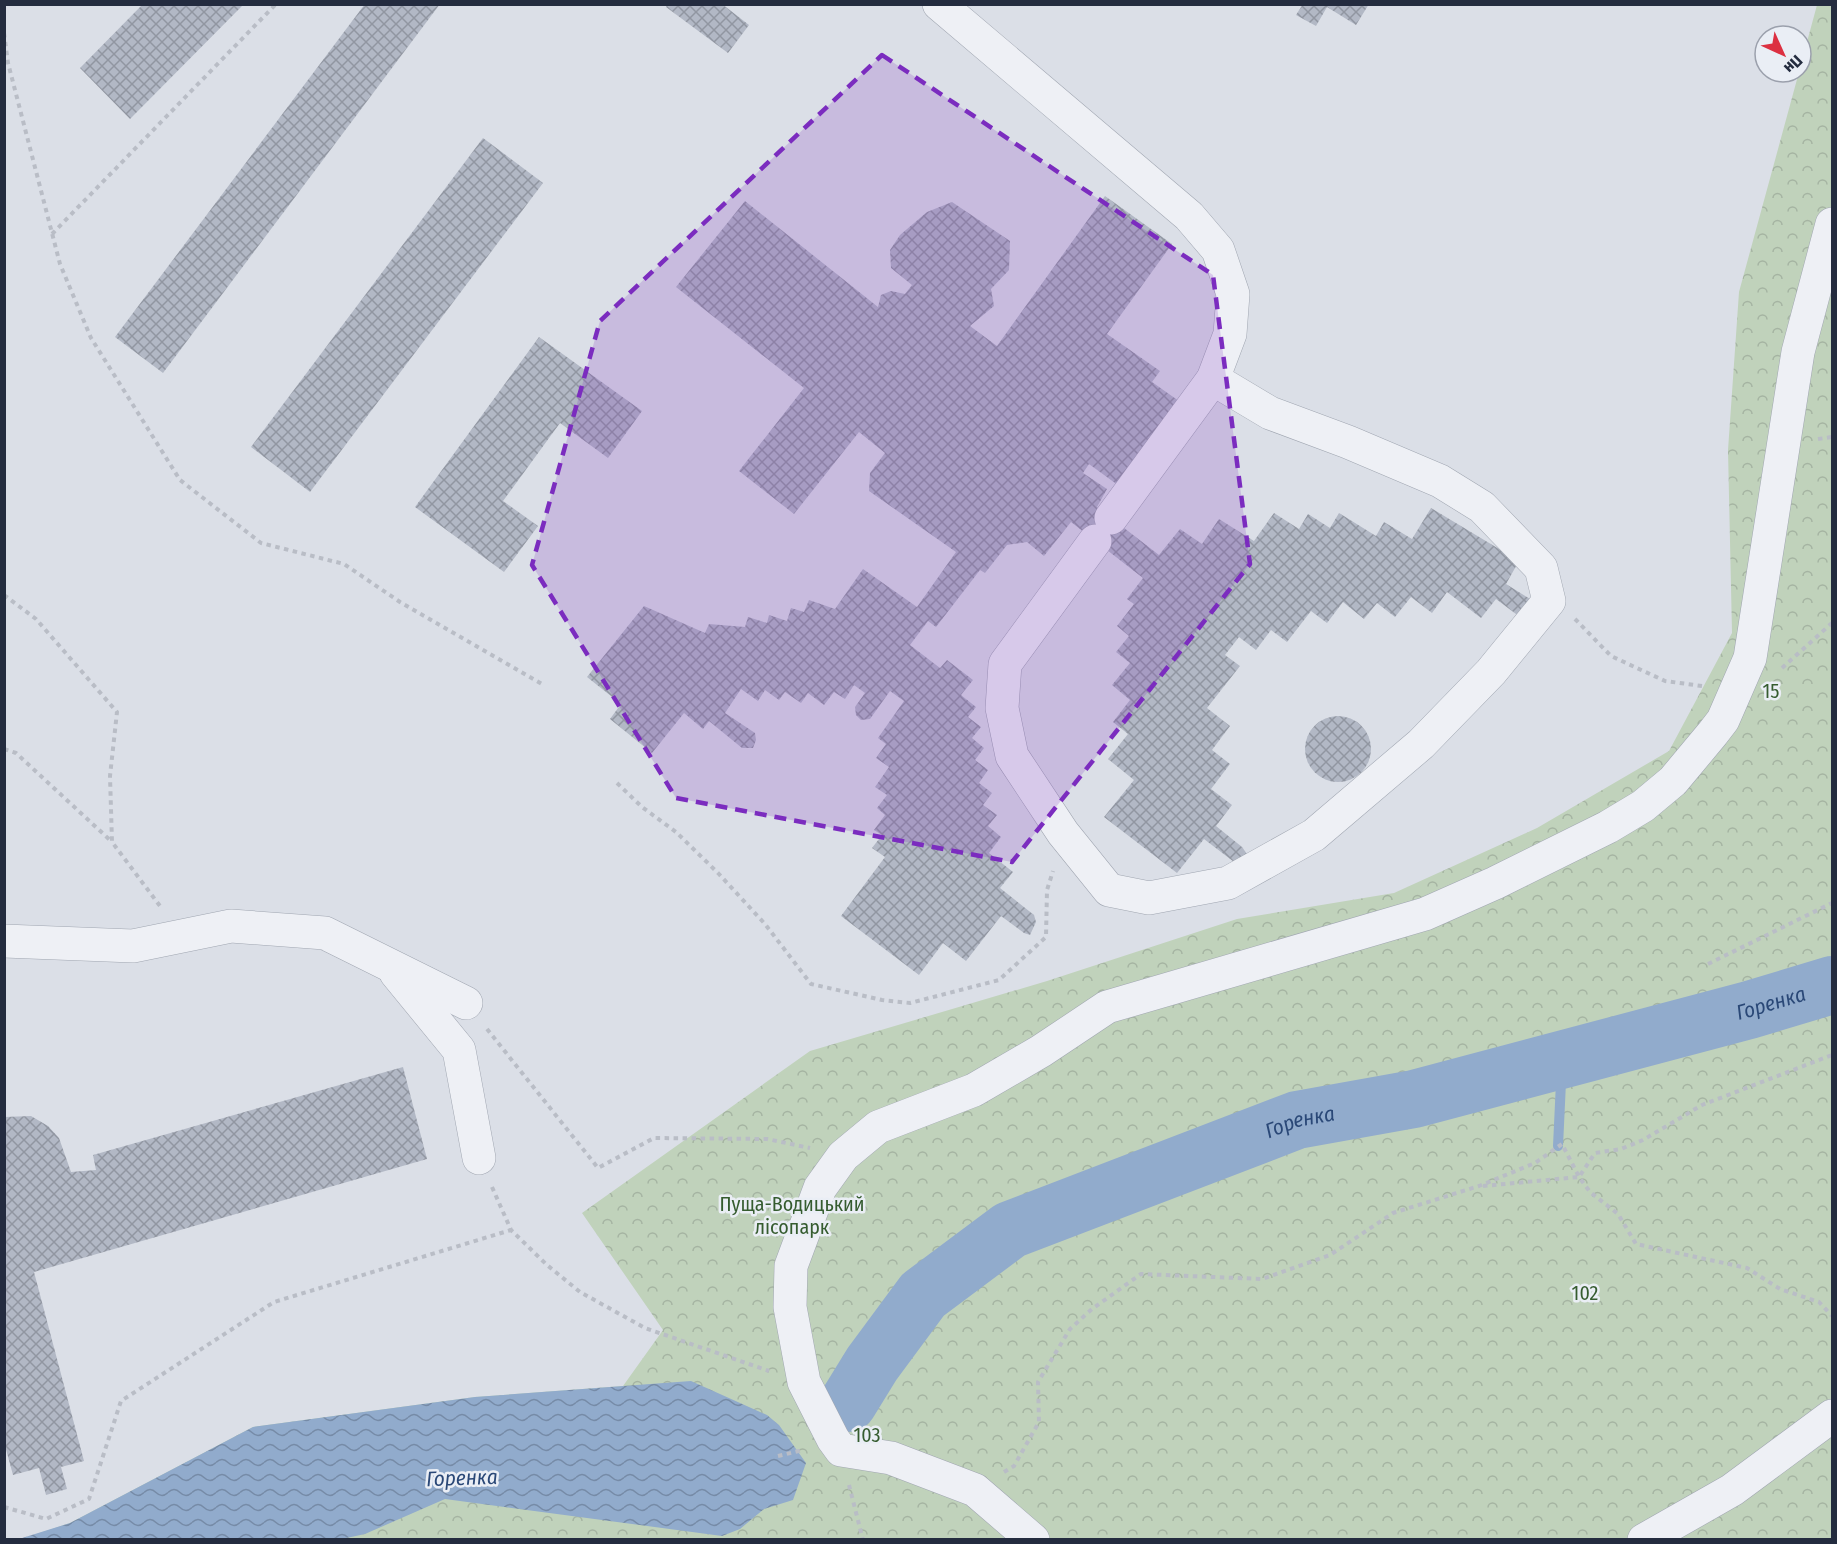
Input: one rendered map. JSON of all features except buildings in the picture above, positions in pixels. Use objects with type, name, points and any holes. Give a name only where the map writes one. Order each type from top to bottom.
[{"type":"lane","points":[[939,4],[1189,216],[1218,250],[1233,294],[1230,334],[1213,379],[1005,664],[1002,708],[1012,756],[1063,833],[1109,890],[1149,898],[1228,883],[1314,836],[1422,744],[1491,672],[1549,601],[1541,568],[1482,507],[1440,481],[1348,442],[1270,413],[1213,379]]},
{"type":"lane","points":[[1033,1539],[975,1490],[891,1458],[841,1450],[833,1439],[804,1382],[790,1307],[791,1266],[820,1188],[843,1156],[878,1127],[974,1090],[1041,1051],[1107,1007],[1425,914],[1608,827],[1642,806],[1673,781],[1723,720],[1750,658],[1798,352],[1833,224]]},
{"type":"lane","points":[[4,941],[134,946],[231,926],[324,933],[466,1003]]},
{"type":"lane","points":[[389,965],[459,1050],[479,1158]]},
{"type":"lane","points":[[1644,1539],[1732,1490],[1833,1416]]},
{"type":"path","points":[[52,234],[276,4]]},
{"type":"path","points":[[4,33],[8,63],[60,264],[91,338],[180,480],[261,543],[344,564],[400,602],[542,684]]},
{"type":"path","points":[[4,595],[36,619],[117,712],[110,776],[112,842]]},
{"type":"path","points":[[4,749],[15,753],[112,842],[182,935]]},
{"type":"path","points":[[617,783],[642,807],[676,832],[718,873],[765,924],[812,984],[910,1003],[999,980],[1046,937],[1047,890],[1063,833]]},
{"type":"path","points":[[1708,964],[1833,903]]},
{"type":"path","points":[[466,1003],[598,1168],[654,1138],[767,1139],[843,1156]]},
{"type":"path","points":[[1579,1177],[1595,1153],[1621,1149],[1643,1140],[1702,1105],[1833,1055]]},
{"type":"path","points":[[975,1490],[1014,1466],[1039,1422],[1038,1382],[1070,1329],[1141,1274],[1262,1279],[1330,1255],[1393,1213],[1479,1186],[1535,1163],[1562,1144],[1579,1177],[1590,1192],[1618,1214],[1636,1244],[1747,1268],[1780,1289],[1819,1302],[1833,1316]]},
{"type":"path","points":[[479,1158],[511,1230],[547,1265],[580,1292],[645,1328],[732,1360],[804,1382]]},
{"type":"path","points":[[1479,1186],[1579,1177]]},
{"type":"path","points":[[4,1507],[46,1519],[89,1499],[121,1401],[274,1302],[511,1230]]},
{"type":"path","points":[[778,1456],[803,1450]]},
{"type":"path","points":[[841,1450],[863,1539]]},
{"type":"highlighted area","points":[[882,55],[1213,275],[1250,564],[1012,862],[676,798],[532,565],[600,321]]},
{"type":"green space","points":[[1817,5],[1832,5],[1832,1539],[19,1540],[70,1523],[253,1427],[475,1397],[623,1386],[663,1330],[582,1213],[810,1051],[1047,981],[1237,919],[1394,893],[1537,828],[1669,751],[1732,633],[1728,450],[1739,292],[1796,84],[1813,84],[1812,24]]},
{"type":"water","points":[[691,1381],[767,1415],[779,1425],[806,1463],[793,1500],[764,1509],[740,1529],[722,1536],[445,1499],[365,1534],[342,1539],[19,1539],[70,1523],[253,1427],[475,1397]]},
{"type":"waterway","name":"Горенка","points":[[848,1403],[872,1364],[923,1295],[1010,1230],[1297,1120],[1414,1099],[1749,1010],[1832,985]]},
{"type":"waterway","points":[[1558,1146],[1562,1061]]},
{"type":"park label","name":"15","points":[[1771,691]]},
{"type":"park label","name":"Пуща-Водицький лісопарк","points":[[792,1216]]},
{"type":"park label","name":"102","points":[[1585,1293]]},
{"type":"park label","name":"103","points":[[867,1435]]}]
